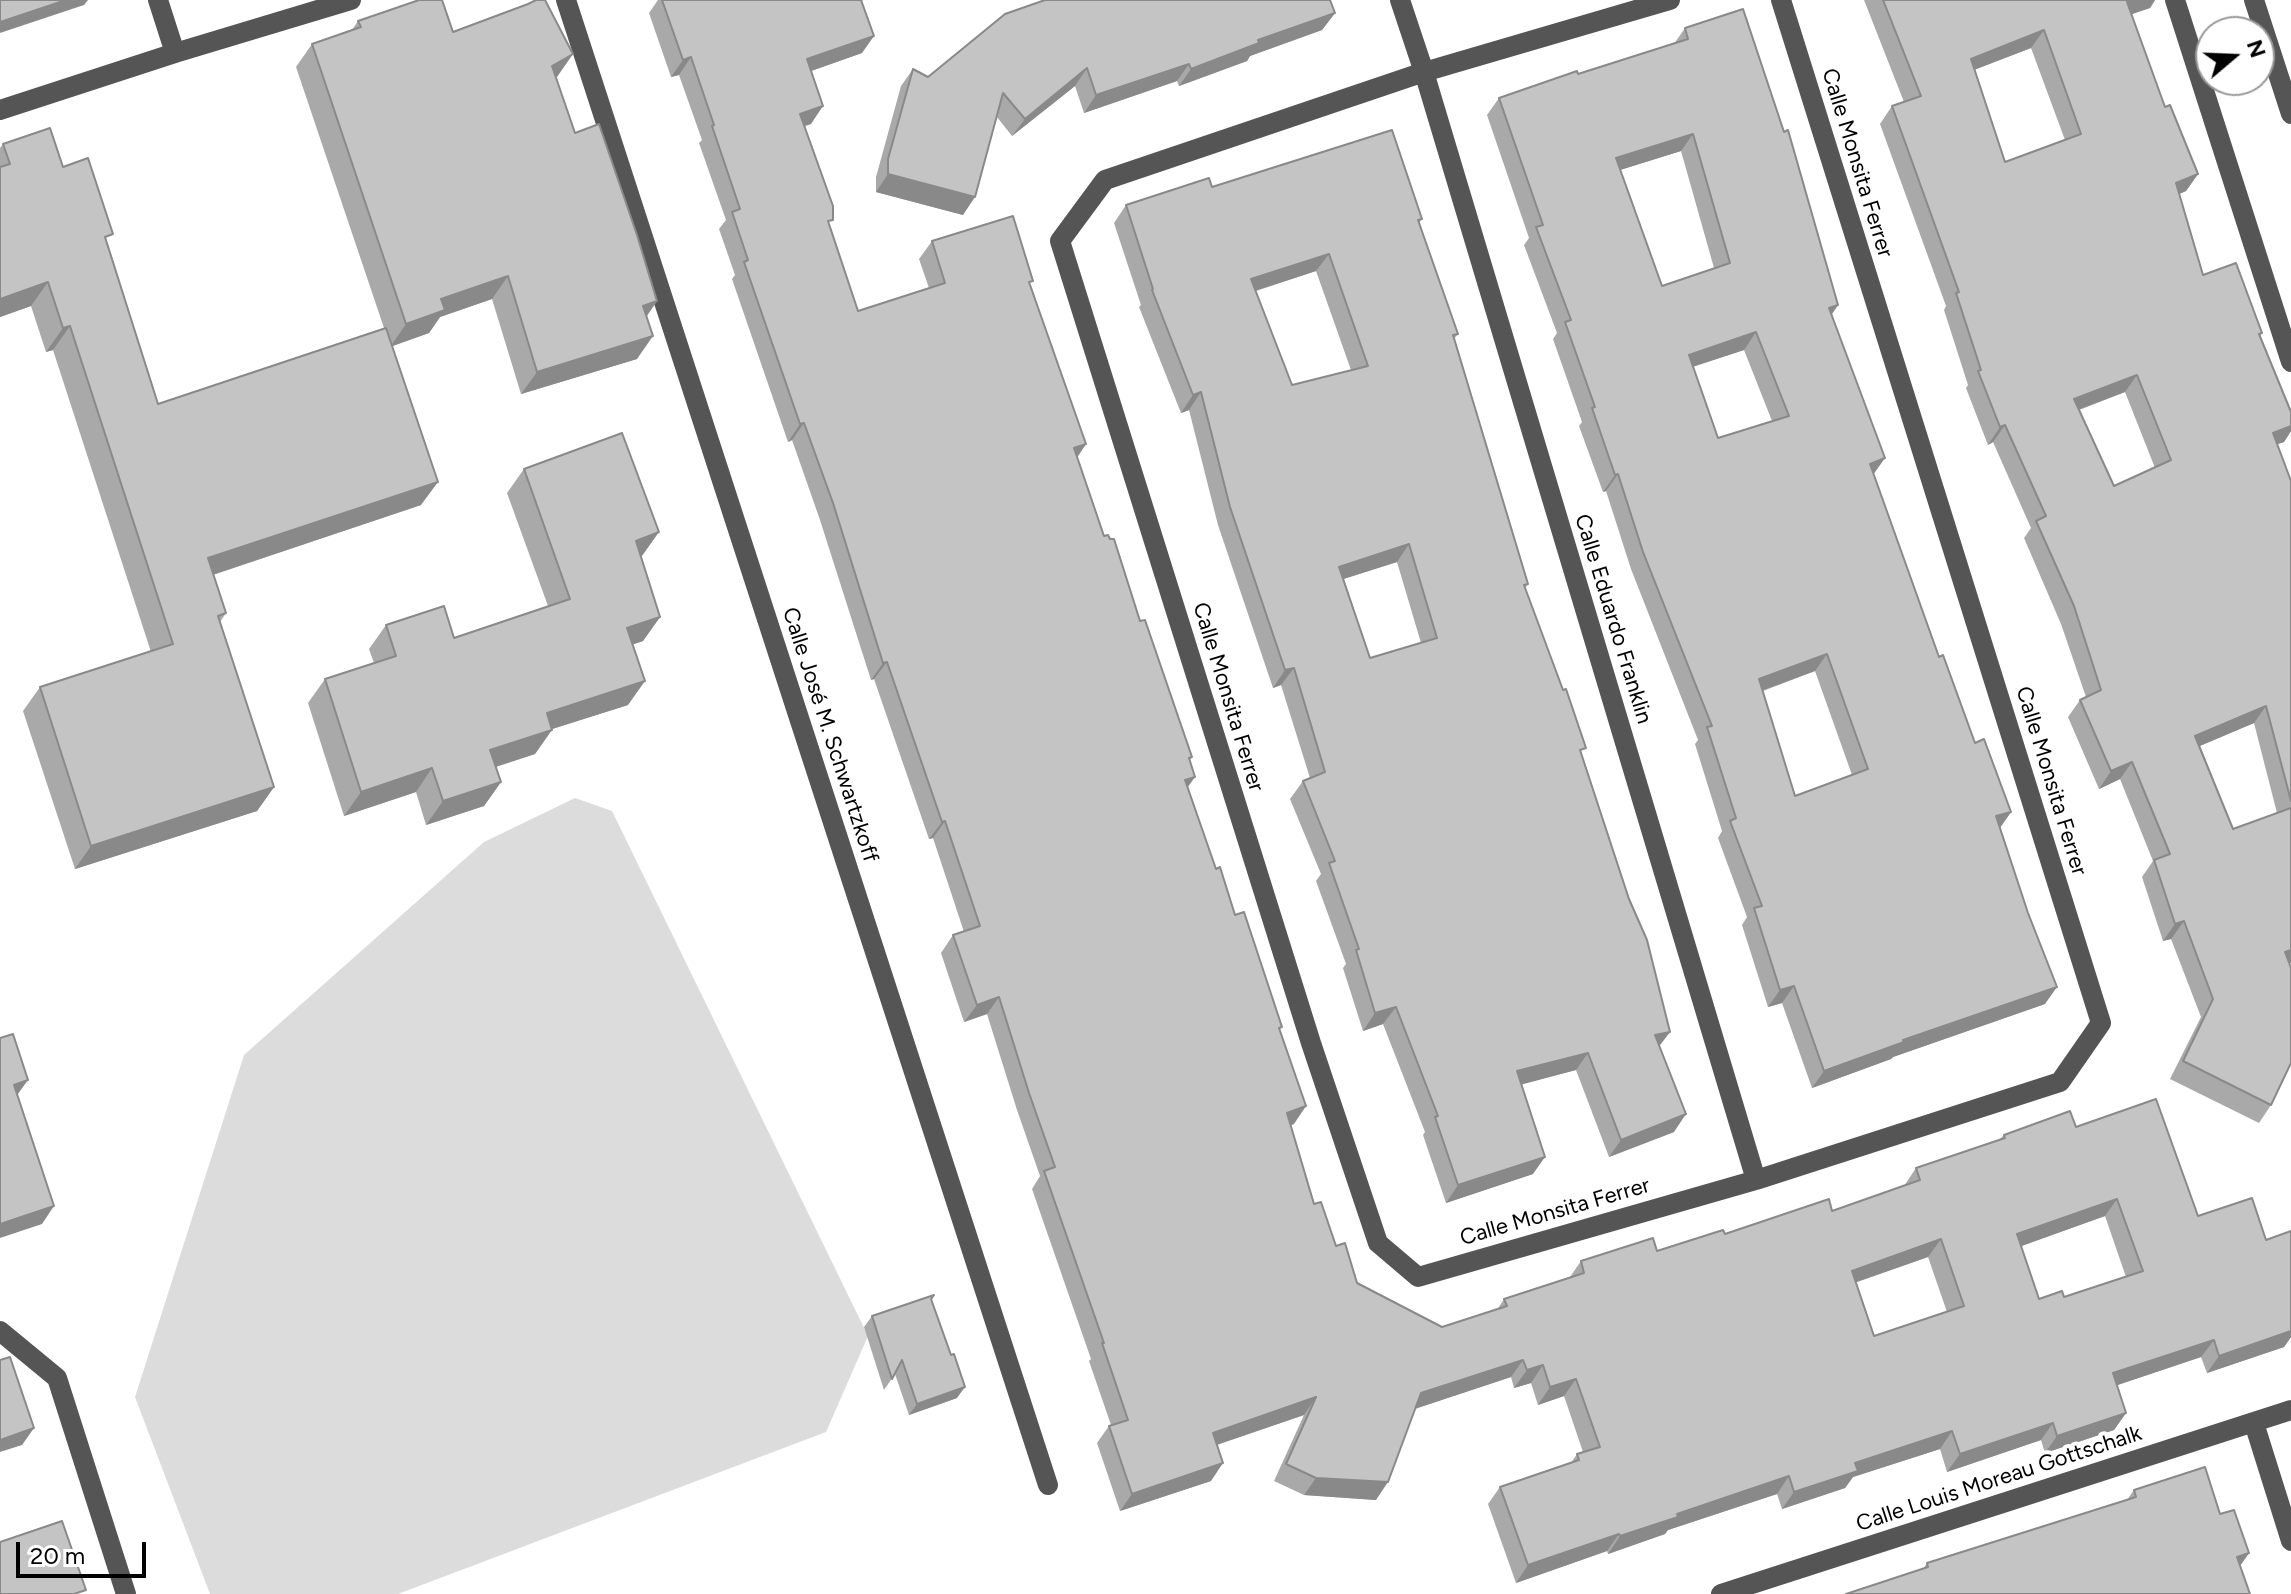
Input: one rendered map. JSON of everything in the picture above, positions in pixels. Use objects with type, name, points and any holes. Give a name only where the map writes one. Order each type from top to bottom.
[{"type":"street","points":[[158,0],[175,53]]},
{"type":"street","points":[[0,110],[351,0]]},
{"type":"street","name":"Calle José M. Schwartzkoff","points":[[566,0],[1048,1485]]},
{"type":"street","name":"Calle Eduardo Franklin","points":[[1400,0],[1756,1180]]},
{"type":"street","points":[[1424,72],[1670,0]]},
{"type":"street","name":"Calle Monsita Ferrer","points":[[1424,72],[1105,180],[1060,241],[1311,1043],[1378,1243],[1418,1277],[1756,1180],[2060,1082],[2101,1023],[1781,0]]},
{"type":"street","points":[[2175,0],[2291,362]]},
{"type":"street","points":[[2254,0],[2291,114]]},
{"type":"street","points":[[0,1331],[57,1378],[126,1594]]},
{"type":"street","name":"Calle Louis Moreau Gottschalk","points":[[1721,1594],[2291,1410]]},
{"type":"street","points":[[2254,1423],[2291,1541]]},
{"type":"shaded area","points":[[575,798],[612,811],[868,1336],[826,1432],[398,1594],[210,1594],[135,1397],[244,1055],[484,842]]},
{"type":"building","points":[[0,0],[66,0],[0,22]]},
{"type":"building","points":[[419,0],[442,0],[453,32],[536,0],[545,0],[573,54],[552,66],[575,133],[599,124],[637,235],[657,301],[643,306],[653,336],[537,372],[508,276],[441,299],[445,310],[406,324],[312,44],[361,27],[358,21]]},
{"type":"building","points":[[662,0],[861,0],[874,36],[807,59],[823,106],[800,114],[833,206],[833,220],[828,221],[858,311],[945,283],[932,241],[1013,216],[1033,281],[1029,282],[1086,444],[1074,448],[1104,536],[1114,539],[1140,621],[1145,620],[1192,757],[1189,758],[1195,777],[1185,780],[1216,869],[1220,867],[1235,915],[1244,912],[1282,1027],[1279,1028],[1306,1106],[1287,1113],[1314,1204],[1321,1202],[1336,1246],[1345,1243],[1357,1283],[1442,1327],[1507,1306],[1504,1299],[1584,1273],[1581,1261],[1653,1238],[1657,1251],[1723,1230],[1725,1234],[1829,1199],[1832,1211],[1920,1180],[1916,1168],[2005,1138],[2004,1135],[2070,1111],[2076,1127],[2156,1099],[2198,1216],[2252,1198],[2266,1240],[2291,1231],[2291,1331],[2219,1356],[2214,1340],[2113,1373],[2126,1413],[2057,1436],[2053,1423],[1960,1454],[1952,1431],[1855,1463],[1858,1471],[1794,1492],[1789,1476],[1677,1514],[1678,1517],[1528,1565],[1500,1487],[1579,1460],[1577,1454],[1600,1447],[1576,1379],[1550,1387],[1543,1365],[1527,1370],[1523,1360],[1421,1393],[1388,1482],[1316,1478],[1286,1464],[1316,1397],[1213,1433],[1223,1463],[1132,1494],[1109,1426],[1128,1420],[1044,1171],[1055,1167],[999,997],[977,1005],[953,935],[980,926],[887,662],[883,663],[833,503],[804,423],[800,424],[744,262],[748,260],[732,212],[740,209],[691,57],[683,60]],"holes":[[[2117,1199],[2143,1271],[2064,1297],[2062,1291],[2039,1299],[2017,1234]],[[1941,1239],[1964,1306],[1874,1336],[1852,1271]]]},
{"type":"building","points":[[1045,0],[1330,0],[1335,13],[1258,40],[1259,43],[1191,69],[1189,64],[1096,95],[1087,68],[1025,119],[1003,93],[975,197],[888,174],[888,159],[913,69],[928,77],[1005,14]]},
{"type":"building","points":[[1883,0],[2133,0],[2127,2],[2165,107],[2170,105],[2198,174],[2176,183],[2203,275],[2236,263],[2262,333],[2259,334],[2291,412],[2291,426],[2273,433],[2291,481],[2291,801],[2266,706],[2195,736],[2233,829],[2291,808],[2291,950],[2285,952],[2291,968],[2291,1063],[2271,1105],[2183,1061],[2213,999],[2184,921],[2175,924],[2154,860],[2170,854],[2132,762],[2111,771],[2080,700],[2101,690],[2074,606],[2036,521],[2046,516],[2005,425],[2000,427],[1978,371],[1981,370],[1956,293],[1959,292],[1892,106],[1921,96]],"holes":[[[2044,30],[2081,134],[2005,162],[1971,59]],[[2137,375],[2171,460],[2114,486],[2074,399]]]},
{"type":"building","points":[[1743,9],[1784,132],[1788,130],[1838,305],[1829,308],[1885,458],[1870,464],[1939,657],[1943,655],[1975,743],[1984,739],[2011,812],[1996,816],[2028,913],[2057,987],[1824,1071],[1794,986],[1780,990],[1754,908],[1762,906],[1730,821],[1736,818],[1707,727],[1712,726],[1643,552],[1618,474],[1615,475],[1592,408],[1595,407],[1565,322],[1571,320],[1536,227],[1543,225],[1499,98],[1577,71],[1578,74],[1688,39],[1685,28]],"holes":[[[1693,134],[1730,263],[1662,286],[1616,158]],[[1756,332],[1789,416],[1718,438],[1689,355]],[[1827,654],[1868,769],[1795,796],[1759,679]]]},
{"type":"building","points":[[50,128],[63,167],[88,158],[113,234],[105,237],[158,404],[386,328],[438,482],[208,558],[226,613],[218,616],[274,787],[91,846],[40,687],[173,644],[70,326],[63,328],[48,282],[0,299],[0,167],[10,164],[3,144]]},
{"type":"building","points":[[1392,130],[1422,219],[1418,220],[1458,334],[1453,335],[1528,584],[1524,585],[1563,690],[1566,689],[1586,748],[1580,750],[1629,899],[1647,940],[1670,1032],[1655,1035],[1686,1114],[1621,1140],[1588,1053],[1517,1071],[1545,1157],[1458,1185],[1435,1117],[1438,1116],[1396,1007],[1375,1013],[1356,950],[1359,949],[1329,863],[1335,861],[1303,781],[1325,772],[1294,668],[1285,670],[1230,507],[1201,392],[1193,395],[1152,290],[1126,205],[1209,178],[1212,187]],"holes":[[[1329,254],[1368,366],[1292,385],[1251,279]],[[1409,544],[1437,638],[1370,658],[1339,567]]]},
{"type":"building","points":[[622,433],[659,532],[636,541],[660,617],[627,628],[645,681],[547,713],[552,730],[490,750],[501,782],[443,801],[432,768],[361,792],[325,679],[396,656],[386,625],[444,606],[454,638],[570,599],[524,469]]},
{"type":"building","points":[[13,1034],[28,1080],[14,1085],[54,1206],[0,1224],[0,1038]]},
{"type":"building","points":[[934,1295],[931,1299],[965,1387],[917,1404],[902,1360],[892,1379],[872,1316]]},
{"type":"building","points":[[10,1357],[34,1428],[0,1440],[0,1360]]},
{"type":"building","points":[[2205,1467],[2220,1514],[2234,1510],[2249,1553],[2237,1557],[2250,1594],[1846,1594],[1928,1567],[1927,1563],[2136,1497],[2134,1490]]},
{"type":"building","points":[[62,1521],[86,1590],[74,1594],[0,1594],[0,1542]]}]
